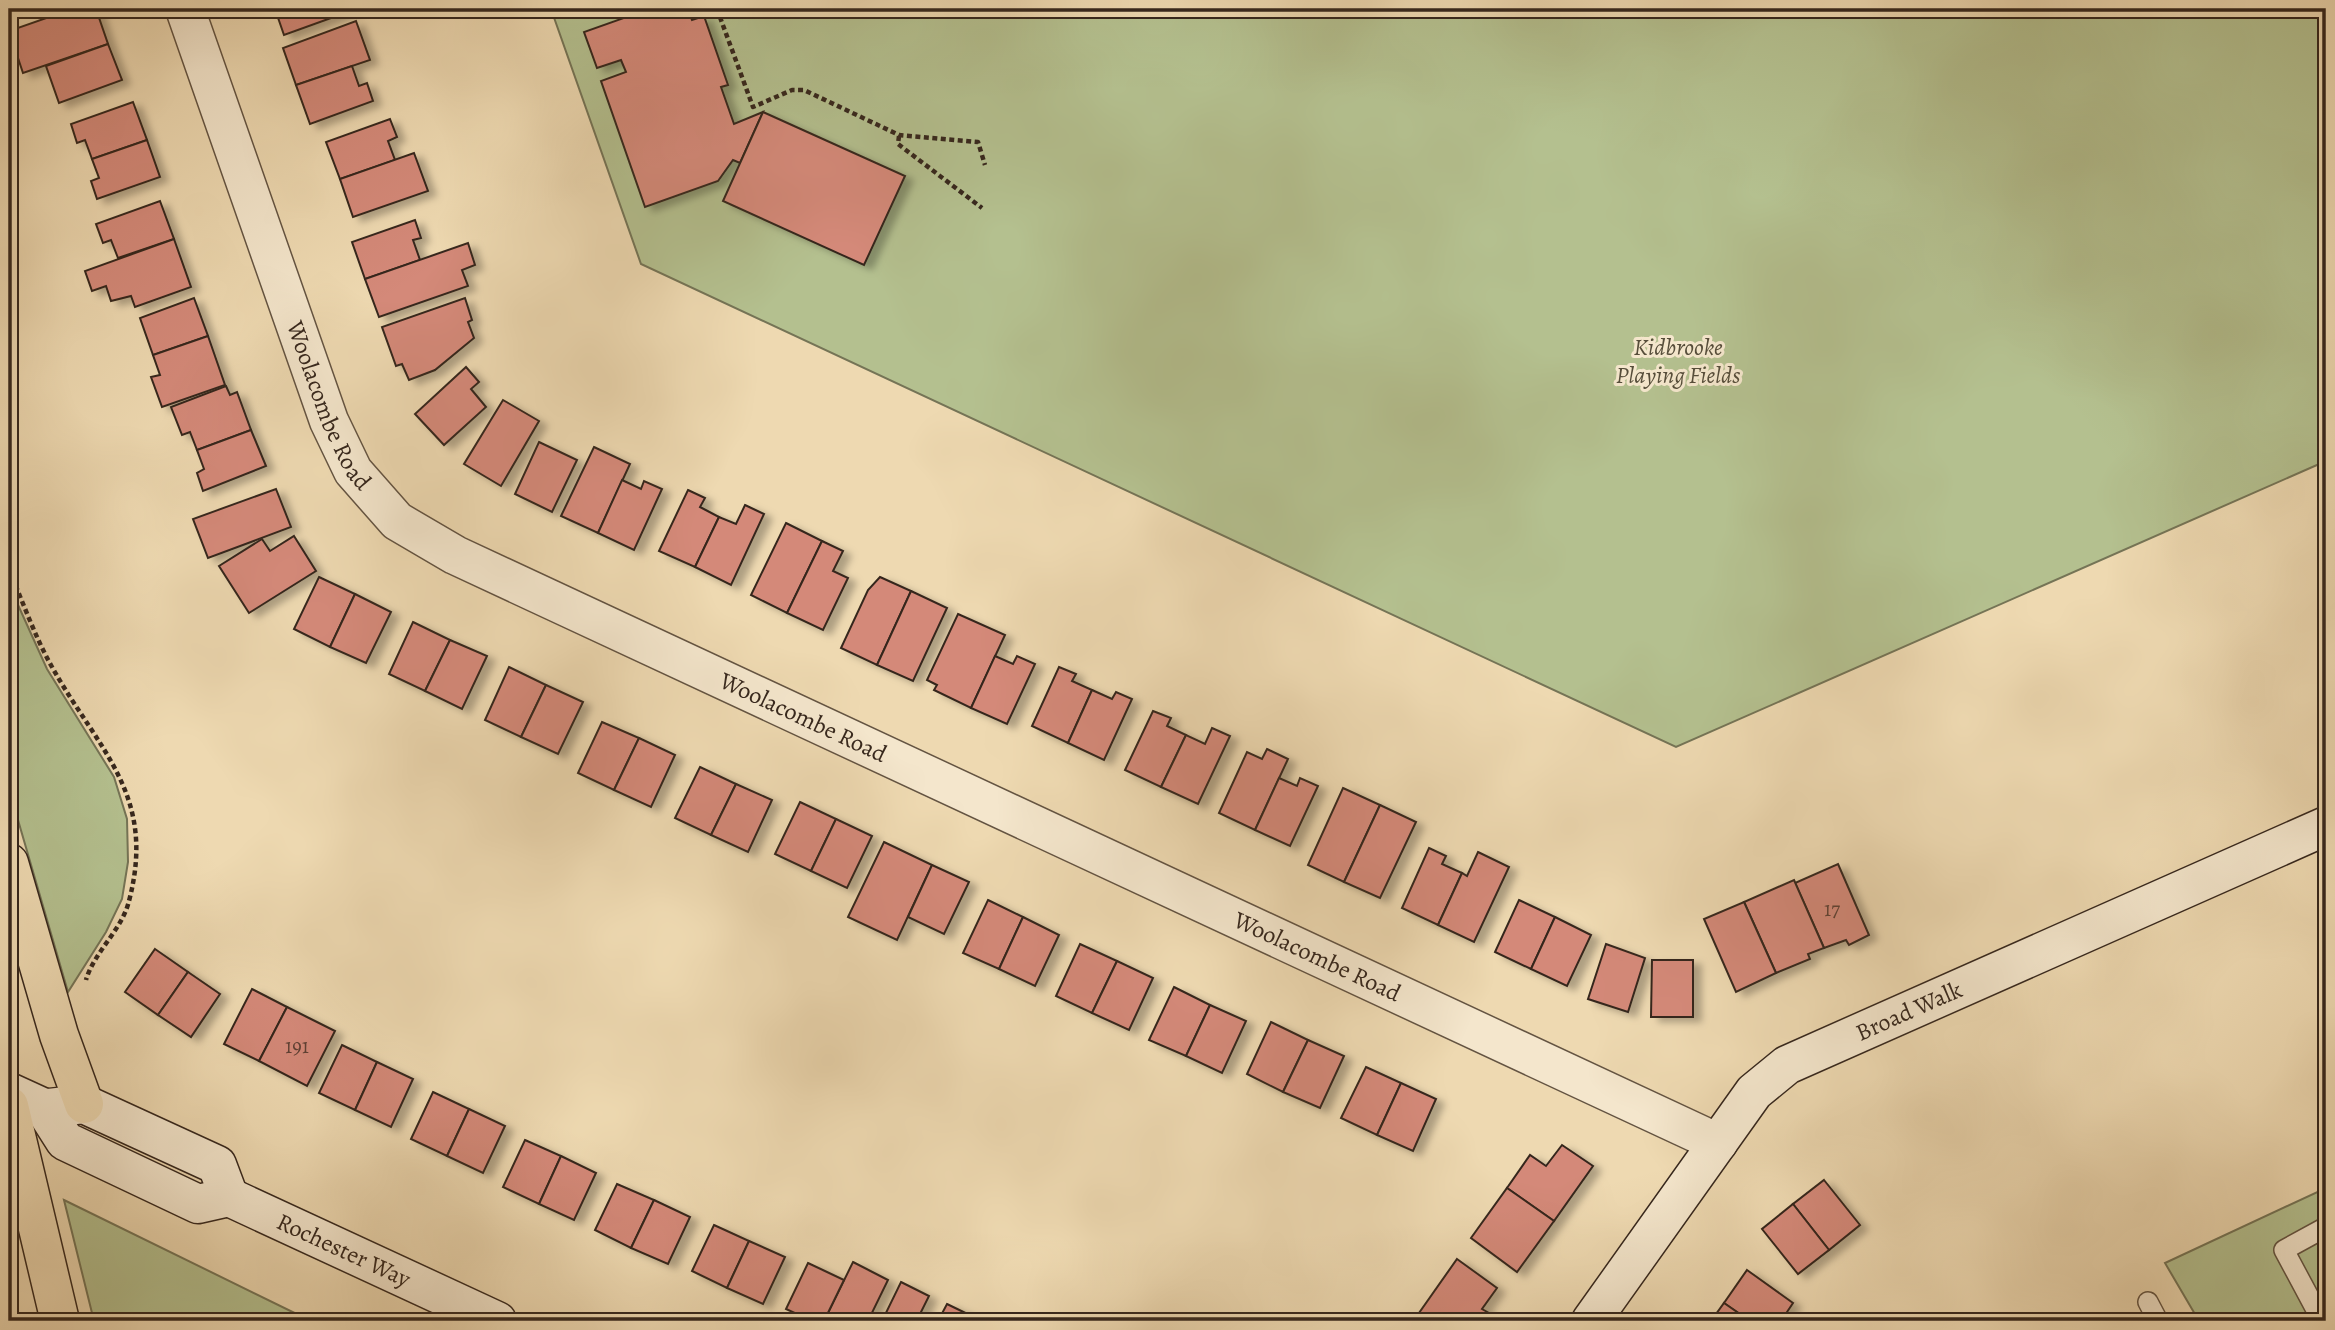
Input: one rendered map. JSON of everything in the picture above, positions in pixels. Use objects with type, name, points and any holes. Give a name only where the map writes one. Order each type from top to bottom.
[{"type":"highway","points":[[9,863],[59,1035],[85,1104]]},
{"type":"highway","points":[[26,1107],[60,1321]]},
{"type":"street","name":"Woolacombe Road","points":[[185,9],[329,421],[353,471],[397,521],[465,560],[1718,1143]]},
{"type":"street","name":"Broad Walk","points":[[1591,1321],[1754,1092],[1787,1065],[2326,826]]},
{"type":"street","points":[[9,1092],[26,1107],[65,1141],[198,1204],[229,1197],[216,1166],[85,1104],[26,1107]]},
{"type":"street","name":"Rochester Way","points":[[229,1197],[497,1321]]},
{"type":"lane","points":[[2322,1321],[2284,1250],[2326,1227]]},
{"type":"lane","points":[[2148,1302],[2158,1321]]},
{"type":"path","points":[[717,9],[753,107],[792,90],[804,90],[899,135],[978,142],[985,165]]},
{"type":"path","points":[[899,135],[898,144],[982,208]]},
{"type":"path","points":[[9,570],[51,666],[102,744],[120,778],[135,817],[137,863],[129,904],[88,973],[85,984]]},
{"type":"green space","name":"Kidbrooke Playing Fields","points":[[551,9],[2326,9],[2326,461],[1676,747],[641,264]]},
{"type":"green space","points":[[9,585],[47,669],[114,777],[127,819],[128,862],[122,899],[106,932],[68,992],[9,789]]},
{"type":"green space","points":[[2326,1188],[2326,1321],[2199,1321],[2165,1263]]},
{"type":"green space","points":[[64,1200],[311,1321],[94,1321]]},
{"type":"building","points":[[72,9],[96,9],[108,44],[23,73],[9,31]]},
{"type":"building","points":[[275,9],[356,9],[284,35]]},
{"type":"building","points":[[621,9],[688,9],[692,20],[704,16],[728,85],[721,87],[734,124],[763,112],[740,163],[733,160],[718,181],[645,207],[601,81],[626,72],[621,60],[597,68],[584,32],[624,18]]},
{"type":"building","points":[[356,21],[370,60],[296,85],[283,48]]},
{"type":"building","points":[[108,44],[122,80],[59,103],[46,66]]},
{"type":"building","points":[[352,66],[359,86],[367,83],[373,101],[310,124],[296,85]]},
{"type":"building","points":[[133,102],[147,140],[92,159],[85,140],[77,143],[71,124]]},
{"type":"building","points":[[763,112],[905,176],[864,265],[723,201]]},
{"type":"building","points":[[390,119],[397,137],[388,141],[395,160],[340,179],[326,142]]},
{"type":"building","points":[[147,140],[160,177],[97,199],[91,181],[99,178],[92,159]]},
{"type":"building","points":[[414,153],[428,191],[353,217],[340,179]]},
{"type":"building","points":[[160,201],[174,239],[118,258],[111,240],[103,243],[96,224]]},
{"type":"building","points":[[415,220],[421,238],[413,240],[420,260],[365,279],[352,242]]},
{"type":"building","points":[[174,239],[191,287],[135,307],[131,296],[111,301],[106,286],[92,291],[85,271]]},
{"type":"building","points":[[468,243],[475,265],[462,270],[468,286],[379,317],[365,279]]},
{"type":"building","points":[[194,298],[208,336],[153,355],[140,318]]},
{"type":"building","points":[[465,298],[472,320],[468,322],[474,338],[435,370],[409,380],[402,364],[396,366],[382,327]]},
{"type":"building","points":[[208,336],[225,385],[162,407],[151,377],[160,375],[153,355]]},
{"type":"building","points":[[466,367],[479,382],[471,389],[486,407],[444,445],[415,414]]},
{"type":"building","points":[[226,386],[230,395],[237,392],[251,430],[197,450],[190,432],[182,435],[171,407]]},
{"type":"building","points":[[503,400],[539,421],[501,486],[464,464]]},
{"type":"building","points":[[251,430],[266,466],[203,491],[197,473],[204,469],[197,450]]},
{"type":"building","points":[[539,442],[577,460],[552,512],[515,494]]},
{"type":"building","points":[[594,447],[630,464],[598,533],[561,516]]},
{"type":"building","points":[[622,480],[641,489],[644,481],[662,489],[634,550],[598,533]]},
{"type":"building","points":[[276,489],[291,527],[208,558],[193,519]]},
{"type":"building","points":[[688,490],[705,498],[700,507],[719,517],[695,567],[659,551]]},
{"type":"building","points":[[745,505],[764,514],[731,585],[695,567],[719,517],[736,524]]},
{"type":"building","points":[[786,523],[822,541],[787,613],[751,595]]},
{"type":"building","points":[[294,536],[316,571],[249,613],[219,566],[262,539],[270,551]]},
{"type":"building","points":[[822,541],[843,551],[833,571],[848,578],[823,630],[787,613]]},
{"type":"building","points":[[319,577],[355,594],[330,647],[294,629]]},
{"type":"building","points":[[880,577],[911,591],[877,665],[841,648],[868,590]]},
{"type":"building","points":[[911,591],[947,608],[913,681],[877,665]]},
{"type":"building","points":[[355,594],[391,612],[366,663],[330,647]]},
{"type":"building","points":[[958,614],[1005,635],[971,708],[934,690],[937,685],[927,680]]},
{"type":"building","points":[[413,622],[450,640],[425,691],[389,674]]},
{"type":"building","points":[[450,640],[487,656],[462,709],[425,691]]},
{"type":"building","points":[[995,656],[1013,664],[1017,656],[1035,664],[1007,724],[971,708]]},
{"type":"building","points":[[509,667],[546,685],[521,737],[485,720]]},
{"type":"building","points":[[1059,667],[1076,674],[1072,681],[1092,690],[1068,743],[1032,726]]},
{"type":"building","points":[[546,685],[583,702],[558,754],[521,737]]},
{"type":"building","points":[[1092,690],[1112,699],[1116,692],[1132,699],[1104,760],[1068,743]]},
{"type":"building","points":[[1153,711],[1171,718],[1167,726],[1186,735],[1161,787],[1125,770]]},
{"type":"building","points":[[602,722],[639,738],[614,790],[578,773]]},
{"type":"building","points":[[1212,728],[1230,736],[1198,804],[1161,787],[1186,735],[1205,744]]},
{"type":"building","points":[[639,738],[675,755],[651,807],[614,790]]},
{"type":"building","points":[[1267,749],[1288,759],[1255,830],[1219,813],[1247,752],[1262,759]]},
{"type":"building","points":[[700,767],[736,784],[711,835],[675,818]]},
{"type":"building","points":[[1279,778],[1297,786],[1300,778],[1318,786],[1290,846],[1255,830]]},
{"type":"building","points":[[736,784],[772,800],[748,852],[711,835]]},
{"type":"building","points":[[1343,788],[1380,805],[1344,882],[1308,865]]},
{"type":"building","points":[[800,802],[836,819],[811,871],[775,854]]},
{"type":"building","points":[[1380,805],[1416,822],[1380,898],[1344,882]]},
{"type":"building","points":[[836,819],[872,836],[847,888],[811,871]]},
{"type":"building","points":[[884,842],[932,865],[897,940],[848,917]]},
{"type":"building","points":[[1429,848],[1446,856],[1442,864],[1462,873],[1438,925],[1402,908]]},
{"type":"building","points":[[1478,852],[1509,867],[1474,942],[1438,925],[1462,873],[1467,876]]},
{"type":"building","points":[[1838,864],[1869,935],[1849,945],[1846,940],[1824,948],[1795,883]]},
{"type":"building","points":[[932,865],[969,882],[944,934],[908,917]]},
{"type":"building","points":[[1794,880],[1824,948],[1808,954],[1810,959],[1776,973],[1744,902]]},
{"type":"building","points":[[988,900],[1023,917],[999,969],[963,953]]},
{"type":"building","points":[[1519,900],[1555,917],[1531,969],[1495,952]]},
{"type":"building","points":[[1744,902],[1776,973],[1736,992],[1704,919]]},
{"type":"building","points":[[1023,917],[1059,935],[1035,986],[999,969]]},
{"type":"building","points":[[1555,917],[1591,935],[1567,986],[1531,969]]},
{"type":"building","points":[[1080,944],[1117,961],[1092,1013],[1056,996]]},
{"type":"building","points":[[1606,944],[1645,958],[1628,1012],[1588,999]]},
{"type":"building","points":[[155,949],[188,972],[158,1015],[125,992]]},
{"type":"building","points":[[1652,960],[1693,960],[1693,1017],[1651,1017]]},
{"type":"building","points":[[1117,961],[1153,978],[1129,1030],[1092,1013]]},
{"type":"building","points":[[188,972],[220,994],[191,1037],[158,1015]]},
{"type":"building","points":[[1174,987],[1210,1005],[1186,1056],[1149,1040]]},
{"type":"building","points":[[252,989],[287,1007],[259,1061],[224,1044]]},
{"type":"building","points":[[1210,1005],[1246,1021],[1222,1073],[1186,1056]]},
{"type":"building","points":[[287,1007],[335,1031],[307,1086],[259,1061]]},
{"type":"building","points":[[1271,1022],[1308,1040],[1283,1092],[1247,1074]]},
{"type":"building","points":[[1308,1040],[1344,1056],[1320,1108],[1283,1092]]},
{"type":"building","points":[[342,1045],[377,1062],[355,1110],[319,1093]]},
{"type":"building","points":[[377,1062],[413,1079],[391,1127],[355,1110]]},
{"type":"building","points":[[1366,1067],[1401,1083],[1377,1135],[1341,1118]]},
{"type":"building","points":[[1401,1083],[1436,1099],[1413,1151],[1377,1135]]},
{"type":"building","points":[[433,1092],[469,1109],[447,1156],[411,1139]]},
{"type":"building","points":[[469,1109],[505,1126],[483,1173],[447,1156]]},
{"type":"building","points":[[525,1140],[561,1156],[539,1204],[503,1187]]},
{"type":"building","points":[[1562,1145],[1593,1166],[1554,1221],[1507,1188],[1530,1155],[1546,1166]]},
{"type":"building","points":[[561,1156],[596,1173],[574,1220],[539,1204]]},
{"type":"building","points":[[1824,1180],[1860,1225],[1829,1250],[1793,1204]]},
{"type":"building","points":[[617,1184],[654,1200],[631,1248],[595,1230]]},
{"type":"building","points":[[1507,1188],[1554,1221],[1517,1272],[1471,1238]]},
{"type":"building","points":[[654,1200],[690,1217],[668,1264],[631,1248]]},
{"type":"building","points":[[1793,1204],[1829,1250],[1798,1274],[1762,1229]]},
{"type":"building","points":[[714,1225],[749,1241],[727,1288],[692,1271]]},
{"type":"building","points":[[749,1241],[785,1257],[763,1304],[727,1288]]},
{"type":"building","points":[[1457,1259],[1497,1288],[1482,1309],[1489,1313],[1483,1321],[1431,1321],[1419,1313]]},
{"type":"building","points":[[853,1262],[888,1280],[868,1321],[824,1321]]},
{"type":"building","points":[[808,1263],[844,1280],[824,1321],[812,1321],[786,1309]]},
{"type":"building","points":[[1747,1270],[1793,1303],[1781,1321],[1750,1321],[1724,1303]]},
{"type":"building","points":[[901,1282],[929,1296],[919,1316],[929,1321],[882,1321]]},
{"type":"building","points":[[1724,1303],[1750,1321],[1711,1321]]},
{"type":"building","points":[[947,1304],[982,1321],[938,1321]]}]
